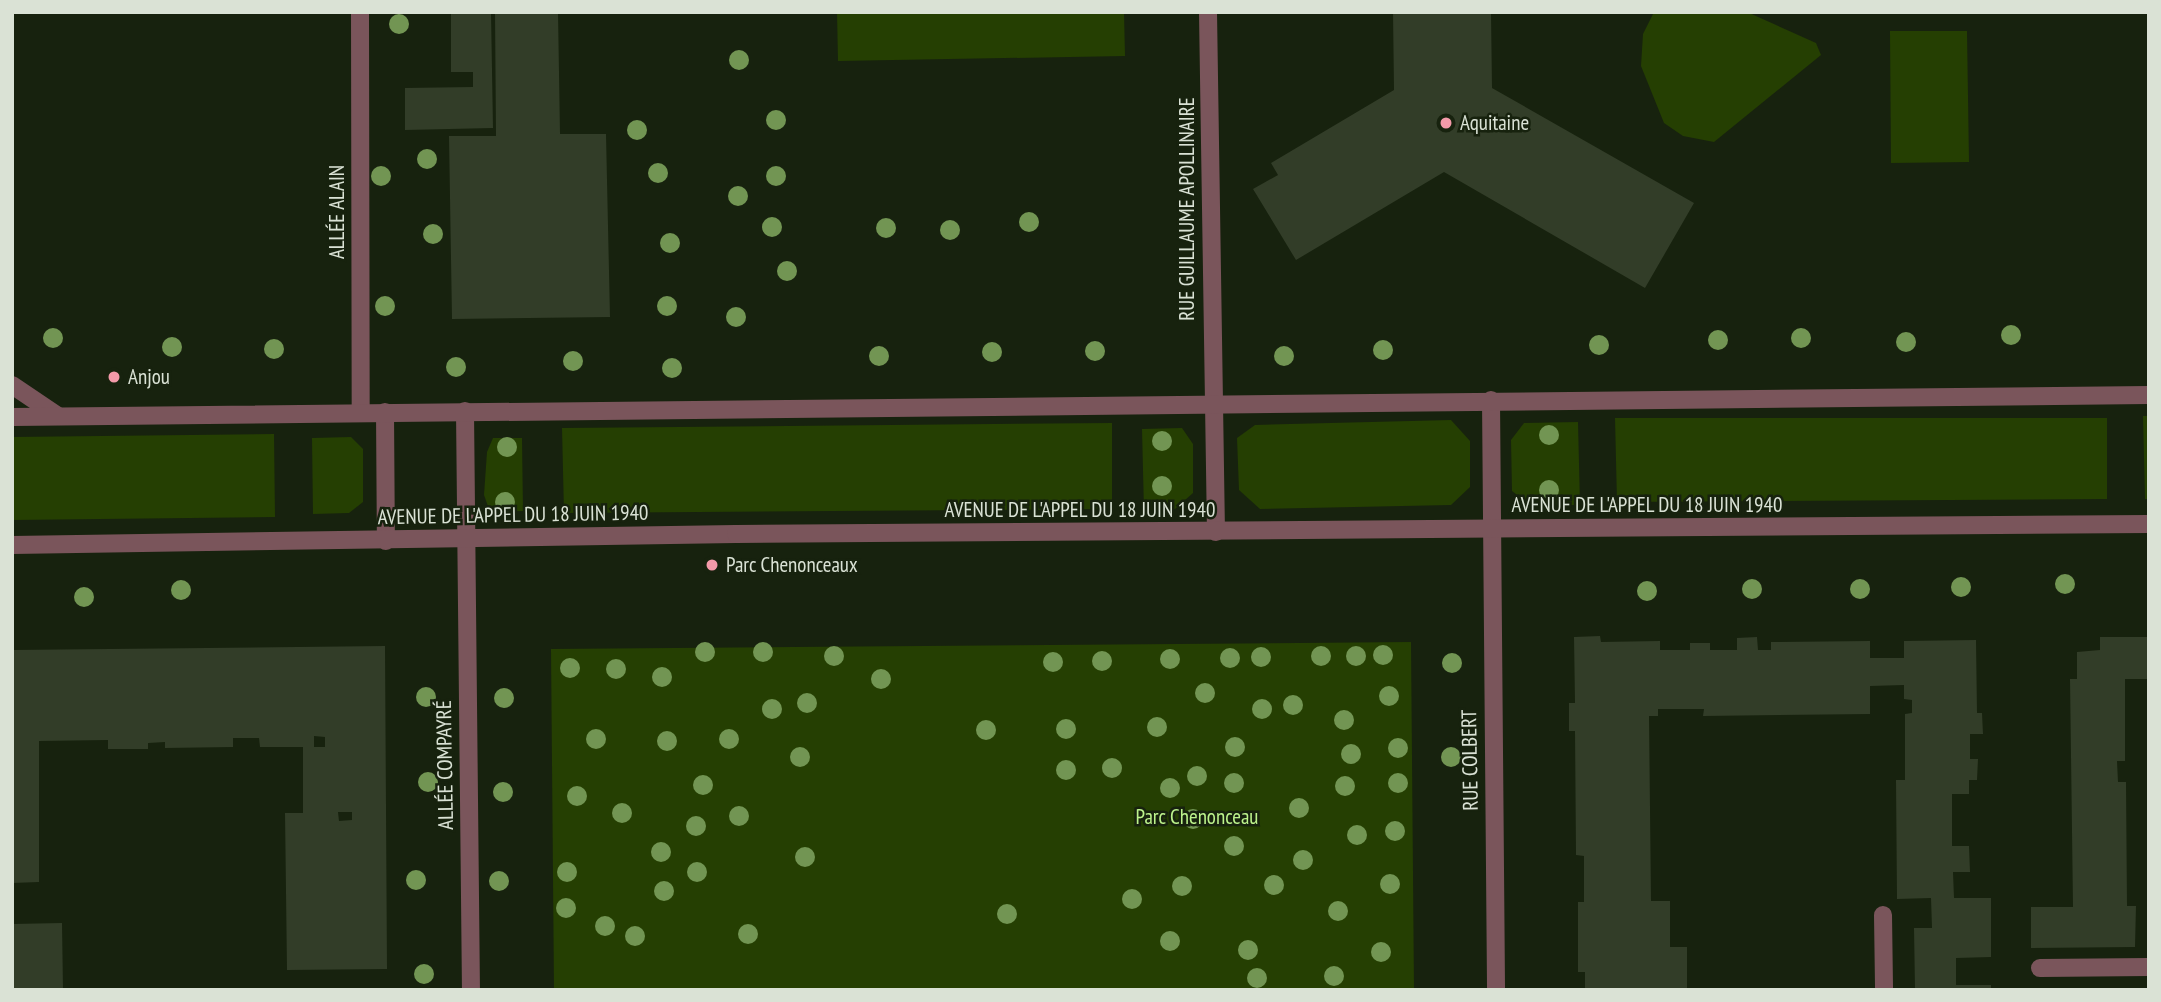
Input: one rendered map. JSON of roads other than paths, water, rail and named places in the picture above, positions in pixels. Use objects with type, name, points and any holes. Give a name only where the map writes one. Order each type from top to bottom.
[{"type":"street","name":"ALLÉE ALAIN","points":[[360,12],[361,412]]},
{"type":"street","name":"RUE GUILLAUME APOLLINAIRE","points":[[1209,12],[1212,405],[1216,532]]},
{"type":"street","points":[[12,384],[58,416]]},
{"type":"street","points":[[12,417],[2149,395]]},
{"type":"street","name":"RUE COLBERT","points":[[1491,400],[1496,990]]},
{"type":"street","name":"ALLÉE COMPAYRÉ","points":[[465,411],[464,539],[471,990]]},
{"type":"street","points":[[385,412],[386,541]]},
{"type":"street","name":"AVENUE DE L'APPEL DU 18 JUIN 1940","points":[[12,545],[2149,524]]},
{"type":"street","points":[[1883,915],[1884,990]]},
{"type":"street","points":[[2040,968],[2149,967]]},
{"type":"place","name":"Aquitaine","points":[[1446,123]]},
{"type":"place","name":"Anjou","points":[[114,377]]},
{"type":"place","name":"Parc Chenonceaux","points":[[712,565]]},
{"type":"park label","name":"Parc Chenonceau","points":[[1197,817]]}]
